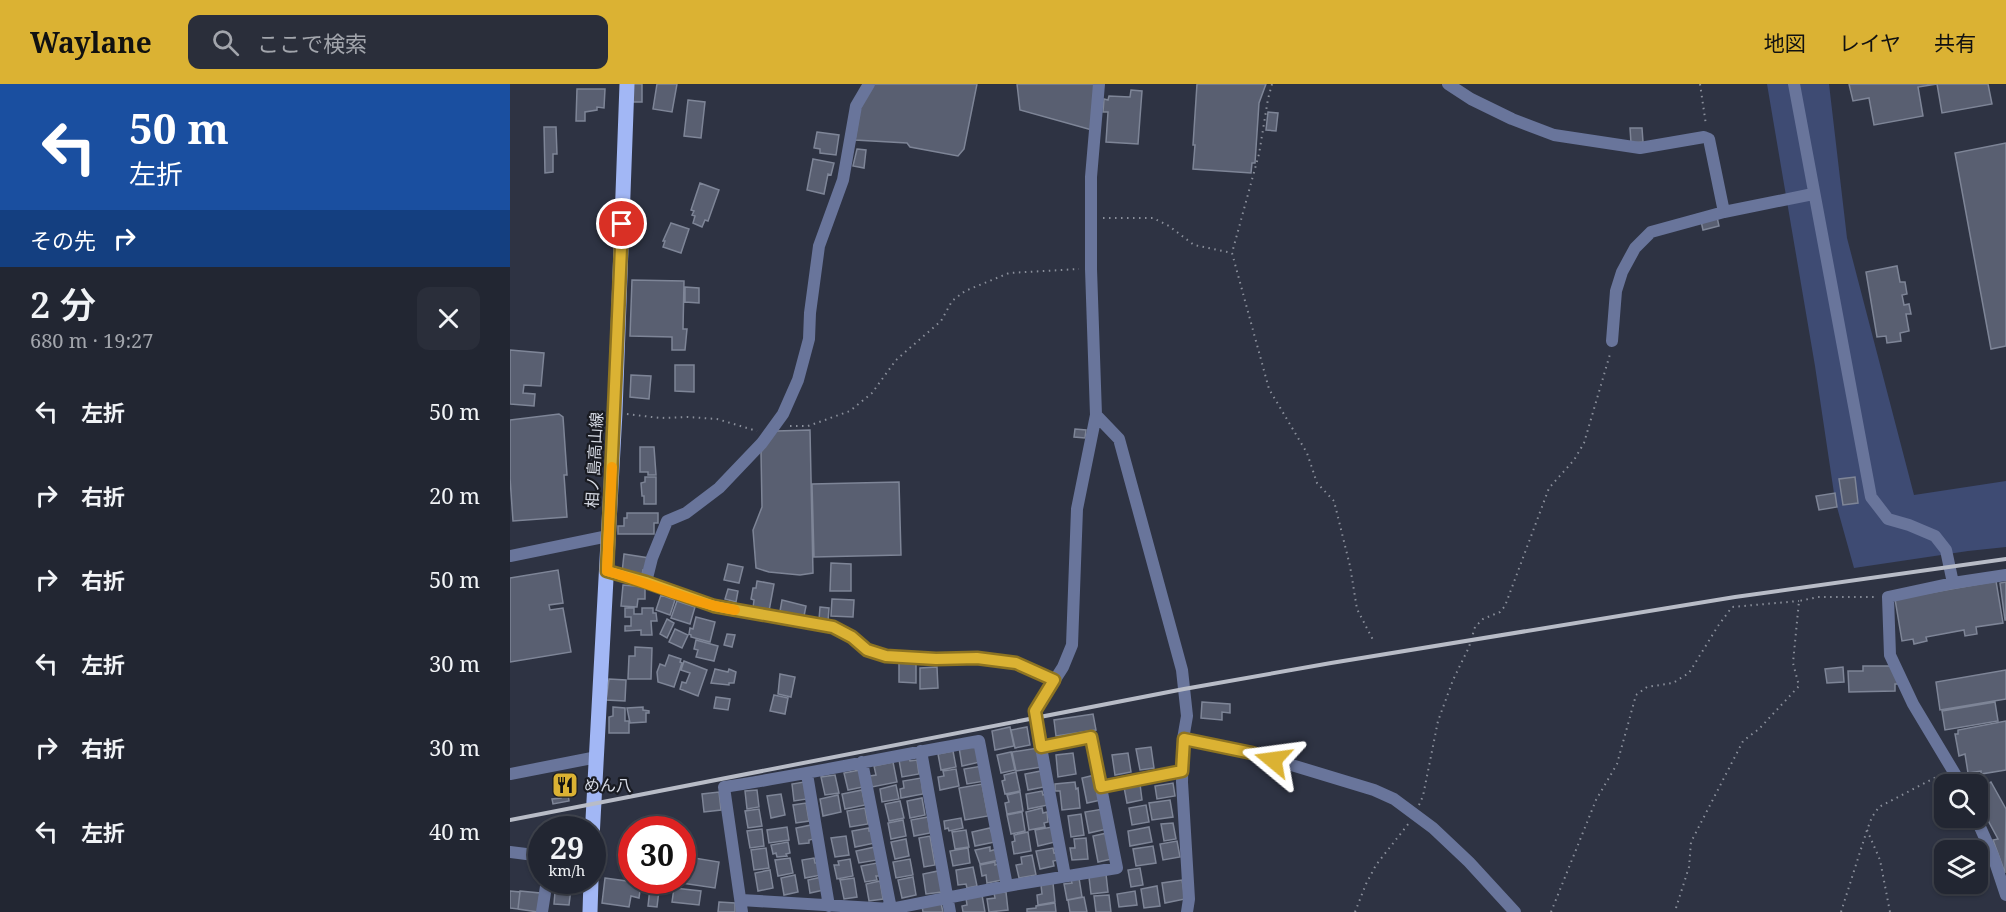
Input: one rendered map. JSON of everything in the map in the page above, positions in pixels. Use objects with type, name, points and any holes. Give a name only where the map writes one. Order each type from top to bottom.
[{"type":"main road","name":"相ノ島高山線","points":[[593,816],[615,412],[627,84]]},
{"type":"main road","points":[[590,912],[591,894]]},
{"type":"street","points":[[646,582],[652,558],[667,521],[686,513],[719,488],[772,430],[798,380],[809,339],[819,246],[843,180],[856,106],[869,84]]},
{"type":"street","points":[[1065,876],[1035,711],[1063,667],[1072,645],[1077,509],[1096,415],[1091,269],[1091,177],[1099,84]]},
{"type":"street","points":[[1448,84],[1471,99],[1512,119],[1554,135],[1640,148],[1704,137],[1708,139],[1724,212]]},
{"type":"street","points":[[1794,84],[1871,497],[1888,519],[1935,536],[1946,550],[1953,583]]},
{"type":"street","points":[[1612,341],[1616,291],[1622,272],[1635,248],[1651,232],[1724,212],[1813,194]]},
{"type":"street","points":[[1096,415],[1119,439],[1182,670],[1187,716],[1182,771],[1189,899],[1187,912]]},
{"type":"street","points":[[510,556],[608,536]]},
{"type":"street","points":[[607,571],[714,606],[833,627],[852,637],[867,650],[886,656],[936,659],[977,658],[1016,663],[1054,680]]},
{"type":"street","points":[[1955,774],[1913,704],[1890,655],[1888,597],[1953,583],[2006,575]]},
{"type":"street","points":[[1007,886],[979,741],[724,788],[742,906],[891,909],[1007,886],[1117,868],[1091,737],[1041,747]]},
{"type":"street","points":[[1184,739],[1252,753],[1374,790],[1394,800],[1415,813],[1469,862],[1515,912]]},
{"type":"street","points":[[921,751],[950,912]]},
{"type":"street","points":[[510,774],[597,757]]},
{"type":"street","points":[[862,762],[891,909]]},
{"type":"street","points":[[1101,787],[1182,771]]},
{"type":"street","points":[[807,774],[829,906]]},
{"type":"street","points":[[1980,828],[2006,895]]},
{"type":"street","points":[[510,852],[528,854]]},
{"type":"street","points":[[542,912],[545,894]]},
{"type":"path","points":[[1272,84],[1259,154],[1232,252],[1269,389],[1307,453],[1317,483],[1334,501],[1350,566],[1357,609],[1373,640]]},
{"type":"path","points":[[1700,84],[1708,139]]},
{"type":"path","points":[[1091,218],[1153,218],[1169,226],[1194,245],[1232,252]]},
{"type":"path","points":[[615,412],[660,418],[717,419],[772,430],[808,426],[850,411],[872,393],[896,360],[941,321],[952,301],[964,291],[1009,273],[1091,269]]},
{"type":"path","points":[[1355,912],[1365,884],[1376,865],[1408,826],[1423,796],[1438,721],[1475,627],[1483,619],[1500,612],[1505,606],[1549,488],[1574,460],[1584,443],[1605,376],[1612,341]]},
{"type":"path","points":[[1551,912],[1596,800],[1617,764],[1636,695],[1647,687],[1673,683],[1689,673],[1732,607],[1799,602],[1818,597],[1888,597]]},
{"type":"path","points":[[1676,908],[1689,867],[1691,842],[1743,741],[1760,729],[1799,686],[1793,663],[1799,602]]},
{"type":"path","points":[[1841,912],[1867,830],[1879,807],[1952,768]]},
{"type":"path","points":[[1867,830],[1880,860],[1890,912]]},
{"type":"shaded area","points":[[1767,84],[1829,84],[1847,238],[1914,495],[2006,481],[2006,547],[1854,568],[1835,500],[1815,366]]},
{"type":"building","points":[[633,84],[642,84],[642,102],[633,102]]},
{"type":"building","points":[[657,84],[677,84],[672,112],[653,109]]},
{"type":"building","points":[[873,84],[977,84],[964,149],[958,156],[910,147],[907,143],[855,140],[860,109]]},
{"type":"building","points":[[1017,84],[1095,84],[1092,130],[1020,110]]},
{"type":"building","points":[[1197,84],[1266,84],[1259,103],[1255,163],[1252,163],[1251,173],[1193,169]]},
{"type":"building","points":[[1849,84],[1937,84],[1918,87],[1923,116],[1874,125],[1869,98],[1853,101]]},
{"type":"building","points":[[1937,84],[1988,84],[1992,104],[1942,113]]},
{"type":"building","points":[[577,89],[605,89],[604,108],[597,107],[597,110],[585,112],[585,121],[576,121]]},
{"type":"building","points":[[1131,90],[1142,91],[1138,144],[1106,142],[1108,112],[1103,112],[1104,99],[1108,100],[1109,96],[1130,97]]},
{"type":"building","points":[[688,100],[705,102],[701,138],[684,136]]},
{"type":"building","points":[[1268,112],[1278,113],[1276,131],[1266,130]]},
{"type":"building","points":[[544,127],[556,127],[557,154],[553,154],[553,172],[545,173]]},
{"type":"building","points":[[1630,128],[1642,128],[1643,142],[1631,143]]},
{"type":"building","points":[[817,132],[839,135],[836,155],[820,153],[820,149],[814,148]]},
{"type":"building","points":[[2006,143],[2006,346],[1991,349],[1955,153]]},
{"type":"building","points":[[857,149],[866,150],[864,168],[853,166]]},
{"type":"building","points":[[813,159],[834,163],[831,175],[828,174],[824,194],[807,190]]},
{"type":"building","points":[[700,183],[719,190],[708,221],[705,220],[702,227],[693,223],[695,216],[692,215],[694,211],[691,210]]},
{"type":"building","points":[[1717,217],[1719,226],[1703,230],[1701,221]]},
{"type":"building","points":[[671,223],[689,229],[681,253],[663,247],[665,241],[663,241]]},
{"type":"building","points":[[1897,266],[1900,282],[1905,282],[1907,294],[1902,295],[1904,305],[1909,304],[1911,314],[1906,314],[1909,331],[1900,333],[1901,341],[1887,343],[1886,336],[1877,337],[1866,272]]},
{"type":"building","points":[[632,280],[684,281],[683,329],[687,329],[685,350],[672,350],[672,337],[630,336]]},
{"type":"building","points":[[685,287],[699,288],[699,303],[685,302]]},
{"type":"building","points":[[510,350],[544,353],[541,386],[524,385],[523,393],[535,394],[534,406],[510,404]]},
{"type":"building","points":[[675,365],[694,365],[694,392],[675,391]]},
{"type":"building","points":[[631,375],[651,376],[649,399],[630,397]]},
{"type":"building","points":[[559,414],[563,417],[567,517],[513,521],[510,420]]},
{"type":"building","points":[[1075,429],[1086,430],[1085,438],[1074,437]]},
{"type":"building","points":[[810,430],[813,573],[800,575],[769,572],[756,568],[753,530],[762,507],[761,452],[776,431]]},
{"type":"building","points":[[640,447],[654,447],[656,475],[640,472]]},
{"type":"building","points":[[645,477],[656,477],[656,504],[644,504],[641,483],[645,482]]},
{"type":"building","points":[[1855,477],[1858,503],[1843,505],[1839,479]]},
{"type":"building","points":[[899,482],[901,555],[814,557],[812,484]]},
{"type":"building","points":[[1835,493],[1837,507],[1819,510],[1816,496]]},
{"type":"building","points":[[627,513],[658,513],[658,523],[654,523],[654,534],[618,534],[618,526],[624,526]]},
{"type":"building","points":[[624,554],[649,558],[648,571],[643,570],[642,575],[622,573]]},
{"type":"building","points":[[831,563],[851,564],[851,591],[830,591]]},
{"type":"building","points":[[728,564],[743,567],[739,583],[724,580]]},
{"type":"building","points":[[558,570],[563,603],[549,605],[550,610],[563,608],[571,652],[510,662],[510,578]]},
{"type":"building","points":[[757,581],[774,584],[769,611],[753,608],[754,600],[751,599]]},
{"type":"building","points":[[1996,581],[2003,623],[1976,627],[1977,634],[1965,636],[1964,630],[1926,637],[1927,641],[1914,644],[1913,639],[1902,641],[1895,599]]},
{"type":"building","points":[[2006,582],[2006,620],[2005,620],[2000,583]]},
{"type":"building","points":[[623,585],[645,587],[645,599],[638,599],[637,607],[621,606]]},
{"type":"building","points":[[728,589],[738,591],[736,602],[725,599]]},
{"type":"building","points":[[661,595],[675,600],[670,615],[656,610]]},
{"type":"building","points":[[832,599],[854,600],[853,617],[831,616]]},
{"type":"building","points":[[782,600],[806,606],[804,616],[780,611]]},
{"type":"building","points":[[677,601],[695,607],[690,624],[671,618]]},
{"type":"building","points":[[820,607],[829,608],[828,621],[819,620]]},
{"type":"building","points":[[625,608],[634,608],[634,614],[642,614],[642,608],[653,608],[657,621],[651,621],[652,635],[641,635],[641,630],[625,631],[625,626],[631,626],[631,617],[625,617]]},
{"type":"building","points":[[696,617],[715,622],[710,642],[691,637],[689,634]]},
{"type":"building","points":[[667,619],[674,623],[667,638],[660,634]]},
{"type":"building","points":[[675,629],[688,635],[682,648],[669,642]]},
{"type":"building","points":[[727,634],[735,635],[732,647],[724,645]]},
{"type":"building","points":[[696,640],[718,646],[714,661],[696,657],[698,650],[694,649]]},
{"type":"building","points":[[635,647],[652,648],[651,679],[628,679],[629,656],[635,656]]},
{"type":"building","points":[[669,655],[681,659],[682,663],[674,687],[658,682],[657,672],[660,664],[665,666]]},
{"type":"building","points":[[684,661],[707,670],[698,696],[680,689],[682,682],[686,683],[690,673],[681,670]]},
{"type":"building","points":[[899,663],[916,664],[916,683],[899,682]]},
{"type":"building","points":[[1863,666],[1891,666],[1899,684],[1895,684],[1895,691],[1849,692],[1848,671],[1863,671]]},
{"type":"building","points":[[937,667],[938,688],[920,689],[920,668]]},
{"type":"building","points":[[1843,667],[1844,682],[1827,683],[1825,669]]},
{"type":"building","points":[[715,669],[728,672],[729,669],[736,672],[734,683],[729,683],[729,685],[711,683]]},
{"type":"building","points":[[2006,670],[2006,699],[1940,710],[1936,682]]},
{"type":"building","points":[[780,674],[795,677],[791,697],[778,694]]},
{"type":"building","points":[[609,679],[626,680],[625,701],[606,700]]},
{"type":"building","points":[[774,695],[788,698],[785,714],[770,711]]},
{"type":"building","points":[[716,697],[730,699],[728,710],[714,708]]},
{"type":"building","points":[[1202,702],[1230,704],[1230,713],[1222,712],[1222,720],[1201,718]]},
{"type":"building","points":[[1995,702],[1998,721],[1945,730],[1942,711]]},
{"type":"building","points":[[613,707],[625,708],[625,721],[629,721],[629,733],[609,733],[609,717],[613,716]]},
{"type":"building","points":[[643,707],[643,710],[649,711],[646,713],[646,722],[630,723],[627,708]]},
{"type":"building","points":[[1093,714],[1096,730],[1056,736],[1054,720]]},
{"type":"building","points":[[2006,721],[2006,770],[1981,774],[1981,771],[1968,773],[1965,754],[1959,756],[1955,734],[1958,734],[1958,730]]},
{"type":"building","points":[[1010,727],[1014,746],[995,750],[992,731]]},
{"type":"building","points":[[1027,727],[1030,745],[1015,748],[1011,730]]},
{"type":"building","points":[[976,744],[980,762],[962,766],[959,747]]},
{"type":"building","points":[[1151,747],[1154,768],[1140,770],[1136,749]]},
{"type":"building","points":[[1038,748],[1042,767],[1016,771],[1012,752]]},
{"type":"building","points":[[953,751],[956,767],[941,770],[938,754]]},
{"type":"building","points":[[1011,752],[1015,770],[1001,773],[997,755]]},
{"type":"building","points":[[1073,753],[1076,774],[1058,777],[1056,755]]},
{"type":"building","points":[[1128,753],[1131,772],[1115,775],[1112,755]]},
{"type":"building","points":[[909,758],[910,761],[917,760],[919,774],[902,777],[899,760]]},
{"type":"building","points":[[893,762],[897,782],[872,787],[869,776],[876,775],[874,766]]},
{"type":"building","points":[[982,766],[985,781],[967,784],[964,769]]},
{"type":"building","points":[[956,769],[959,786],[940,790],[938,777],[944,776],[943,771]]},
{"type":"building","points":[[860,770],[863,787],[848,790],[844,773]]},
{"type":"building","points":[[1041,771],[1044,787],[1028,790],[1025,774]]},
{"type":"building","points":[[1016,772],[1020,791],[1005,794],[1002,781],[1005,780],[1004,775]]},
{"type":"building","points":[[835,775],[839,793],[825,795],[821,777]]},
{"type":"building","points":[[1095,775],[1101,800],[1087,803],[1082,778]]},
{"type":"building","name":"めん八","points":[[569,777],[571,792],[561,793],[559,779]]},
{"type":"building","points":[[921,778],[923,794],[901,798],[900,789],[904,788],[903,781]]},
{"type":"building","points":[[804,782],[807,799],[794,801],[792,784]]},
{"type":"building","points":[[1075,782],[1076,789],[1078,788],[1080,808],[1062,810],[1060,791],[1055,791],[1055,784]]},
{"type":"building","points":[[1991,782],[2006,809],[2005,873],[1993,840],[1998,839],[1988,820],[1988,784]]},
{"type":"building","points":[[1173,783],[1175,796],[1157,799],[1155,786]]},
{"type":"building","points":[[982,784],[988,816],[965,820],[959,788]]},
{"type":"building","points":[[1140,784],[1142,800],[1127,803],[1124,787]]},
{"type":"building","points":[[896,785],[899,799],[882,802],[880,789]]},
{"type":"building","points":[[757,790],[759,807],[747,809],[745,791]]},
{"type":"building","points":[[862,790],[865,805],[845,809],[842,794]]},
{"type":"building","points":[[1042,791],[1043,795],[1046,794],[1048,805],[1028,809],[1026,794]]},
{"type":"building","points":[[719,792],[721,810],[704,812],[702,794]]},
{"type":"building","points":[[1020,792],[1023,811],[1007,814],[1005,803],[1009,802],[1007,795]]},
{"type":"building","points":[[568,794],[569,801],[553,804],[552,799]]},
{"type":"building","points":[[781,794],[785,815],[771,818],[767,796]]},
{"type":"building","points":[[838,795],[841,812],[823,816],[820,799]]},
{"type":"building","points":[[922,798],[925,815],[910,818],[907,801]]},
{"type":"building","points":[[1170,800],[1173,817],[1152,820],[1149,803]]},
{"type":"building","points":[[900,801],[904,818],[889,821],[885,804]]},
{"type":"building","points":[[806,803],[809,821],[796,823],[793,805]]},
{"type":"building","points":[[1146,805],[1149,822],[1132,825],[1129,808]]},
{"type":"building","points":[[865,808],[868,824],[850,827],[847,811]]},
{"type":"building","points":[[1042,808],[1043,813],[1047,812],[1048,822],[1044,823],[1045,827],[1029,830],[1026,812]]},
{"type":"building","points":[[759,809],[762,826],[748,828],[745,811]]},
{"type":"building","points":[[1103,809],[1107,829],[1089,833],[1085,812]]},
{"type":"building","points":[[1022,812],[1025,831],[1011,834],[1007,815]]},
{"type":"building","points":[[1081,814],[1084,835],[1071,837],[1068,816]]},
{"type":"building","points":[[928,817],[930,833],[914,836],[911,820]]},
{"type":"building","points":[[961,818],[963,828],[949,831],[948,828],[945,829],[944,821]]},
{"type":"building","points":[[903,820],[906,836],[891,839],[888,823]]},
{"type":"building","points":[[1173,823],[1176,839],[1164,841],[1161,824]]},
{"type":"building","points":[[811,825],[814,839],[809,840],[809,843],[799,844],[796,828]]},
{"type":"building","points":[[787,827],[789,840],[769,843],[767,830]]},
{"type":"building","points":[[1052,827],[1055,842],[1038,846],[1035,830]]},
{"type":"building","points":[[1149,827],[1152,842],[1130,846],[1128,831]]},
{"type":"building","points":[[869,828],[875,843],[855,847],[852,831]]},
{"type":"building","points":[[990,828],[995,842],[975,846],[972,832]]},
{"type":"building","points":[[762,829],[764,846],[750,848],[747,831]]},
{"type":"building","points":[[966,830],[969,847],[955,849],[952,832]]},
{"type":"building","points":[[1028,832],[1031,851],[1014,854],[1012,842],[1015,841],[1014,835]]},
{"type":"building","points":[[1107,833],[1112,859],[1098,862],[1093,836]]},
{"type":"building","points":[[846,836],[849,855],[835,857],[831,838]]},
{"type":"building","points":[[930,836],[935,865],[924,867],[919,838]]},
{"type":"building","points":[[1086,838],[1088,859],[1072,860],[1070,848],[1075,848],[1074,839]]},
{"type":"building","points":[[906,839],[909,856],[895,859],[891,842]]},
{"type":"building","points":[[1177,841],[1180,857],[1163,860],[1160,844]]},
{"type":"building","points":[[788,842],[790,853],[786,854],[787,856],[777,857],[776,853],[773,854],[771,845]]},
{"type":"building","points":[[1153,846],[1156,863],[1136,866],[1133,849]]},
{"type":"building","points":[[875,847],[877,860],[859,863],[856,851]]},
{"type":"building","points":[[990,847],[990,851],[997,849],[999,860],[980,864],[975,850]]},
{"type":"building","points":[[766,848],[769,868],[754,870],[751,850]]},
{"type":"building","points":[[968,848],[970,863],[953,866],[950,851]]},
{"type":"building","points":[[1053,848],[1059,860],[1053,861],[1054,866],[1040,869],[1036,851]]},
{"type":"building","points":[[1032,855],[1036,875],[1019,878],[1016,865],[1022,864],[1021,857]]},
{"type":"building","points":[[696,858],[719,862],[715,888],[696,885]]},
{"type":"building","points":[[790,858],[793,873],[778,876],[775,860]]},
{"type":"building","points":[[814,858],[821,875],[805,878],[802,860]]},
{"type":"building","points":[[850,859],[853,876],[837,879],[834,865],[839,865],[838,861]]},
{"type":"building","points":[[910,859],[913,875],[896,878],[893,862]]},
{"type":"building","points":[[995,862],[995,865],[998,864],[1002,880],[987,883],[986,875],[982,876],[980,865]]},
{"type":"building","points":[[877,863],[880,876],[876,876],[877,880],[865,882],[861,866]]},
{"type":"building","points":[[973,867],[977,886],[967,888],[966,884],[958,885],[956,870]]},
{"type":"building","points":[[1140,868],[1143,885],[1131,887],[1128,870]]},
{"type":"building","points":[[770,870],[773,888],[758,891],[755,873]]},
{"type":"building","points":[[938,871],[942,892],[926,894],[923,874]]},
{"type":"building","points":[[1106,874],[1108,892],[1091,894],[1089,877]]},
{"type":"building","points":[[795,875],[798,892],[784,895],[781,878]]},
{"type":"building","points":[[822,877],[824,890],[810,893],[808,880]]},
{"type":"building","points":[[913,877],[916,895],[902,898],[898,880]]},
{"type":"building","points":[[606,878],[618,880],[618,894],[640,894],[639,898],[631,896],[629,907],[602,903],[603,894],[606,894]]},
{"type":"building","points":[[854,878],[857,897],[844,899],[840,880]]},
{"type":"building","points":[[1079,878],[1082,897],[1067,900],[1064,884],[1072,883],[1071,880]]},
{"type":"building","points":[[1182,880],[1185,899],[1165,903],[1162,883]]},
{"type":"building","points":[[880,881],[883,899],[869,901],[866,884]]},
{"type":"building","points":[[1053,883],[1055,902],[1038,905],[1037,895],[1042,894],[1041,885]]},
{"type":"building","points":[[1157,886],[1160,906],[1144,908],[1141,889]]},
{"type":"building","points":[[696,890],[701,891],[699,905],[672,902],[673,894],[696,894]]},
{"type":"building","points":[[510,891],[520,892],[518,909],[510,908]]},
{"type":"building","points":[[520,891],[540,894],[538,912],[518,909]]},
{"type":"building","points":[[1135,891],[1137,905],[1119,907],[1117,894]]},
{"type":"building","points":[[1006,892],[1008,910],[989,912],[987,899],[995,898],[994,893]]},
{"type":"building","points":[[555,894],[570,894],[569,905],[554,904]]},
{"type":"building","points":[[649,894],[659,894],[657,907],[648,906]]},
{"type":"building","points":[[982,895],[985,912],[963,912],[962,906],[967,905],[966,898]]},
{"type":"building","points":[[1109,895],[1111,912],[1096,912],[1094,896]]},
{"type":"building","points":[[1084,897],[1087,912],[1070,912],[1068,900]]},
{"type":"building","points":[[719,902],[735,903],[735,912],[718,912]]},
{"type":"building","points":[[941,903],[943,912],[923,912],[922,906]]},
{"type":"building","points":[[1055,903],[1056,912],[1027,912],[1027,909],[1036,908],[1036,906]]},
{"type":"railway","points":[[510,820],[1184,689],[1331,663],[1735,597],[2006,559]]},
{"type":"slow traffic","points":[[612,467],[607,571],[714,606],[735,610]]},
{"type":"place","name":"めん八","points":[[565,785]]},
{"type":"route","points":[[622,224],[607,571],[714,606],[833,627],[852,637],[867,650],[886,656],[936,659],[977,658],[1016,663],[1054,680],[1035,711],[1041,747],[1091,737],[1101,787],[1182,771],[1184,739],[1252,753],[1273,760]]}]
